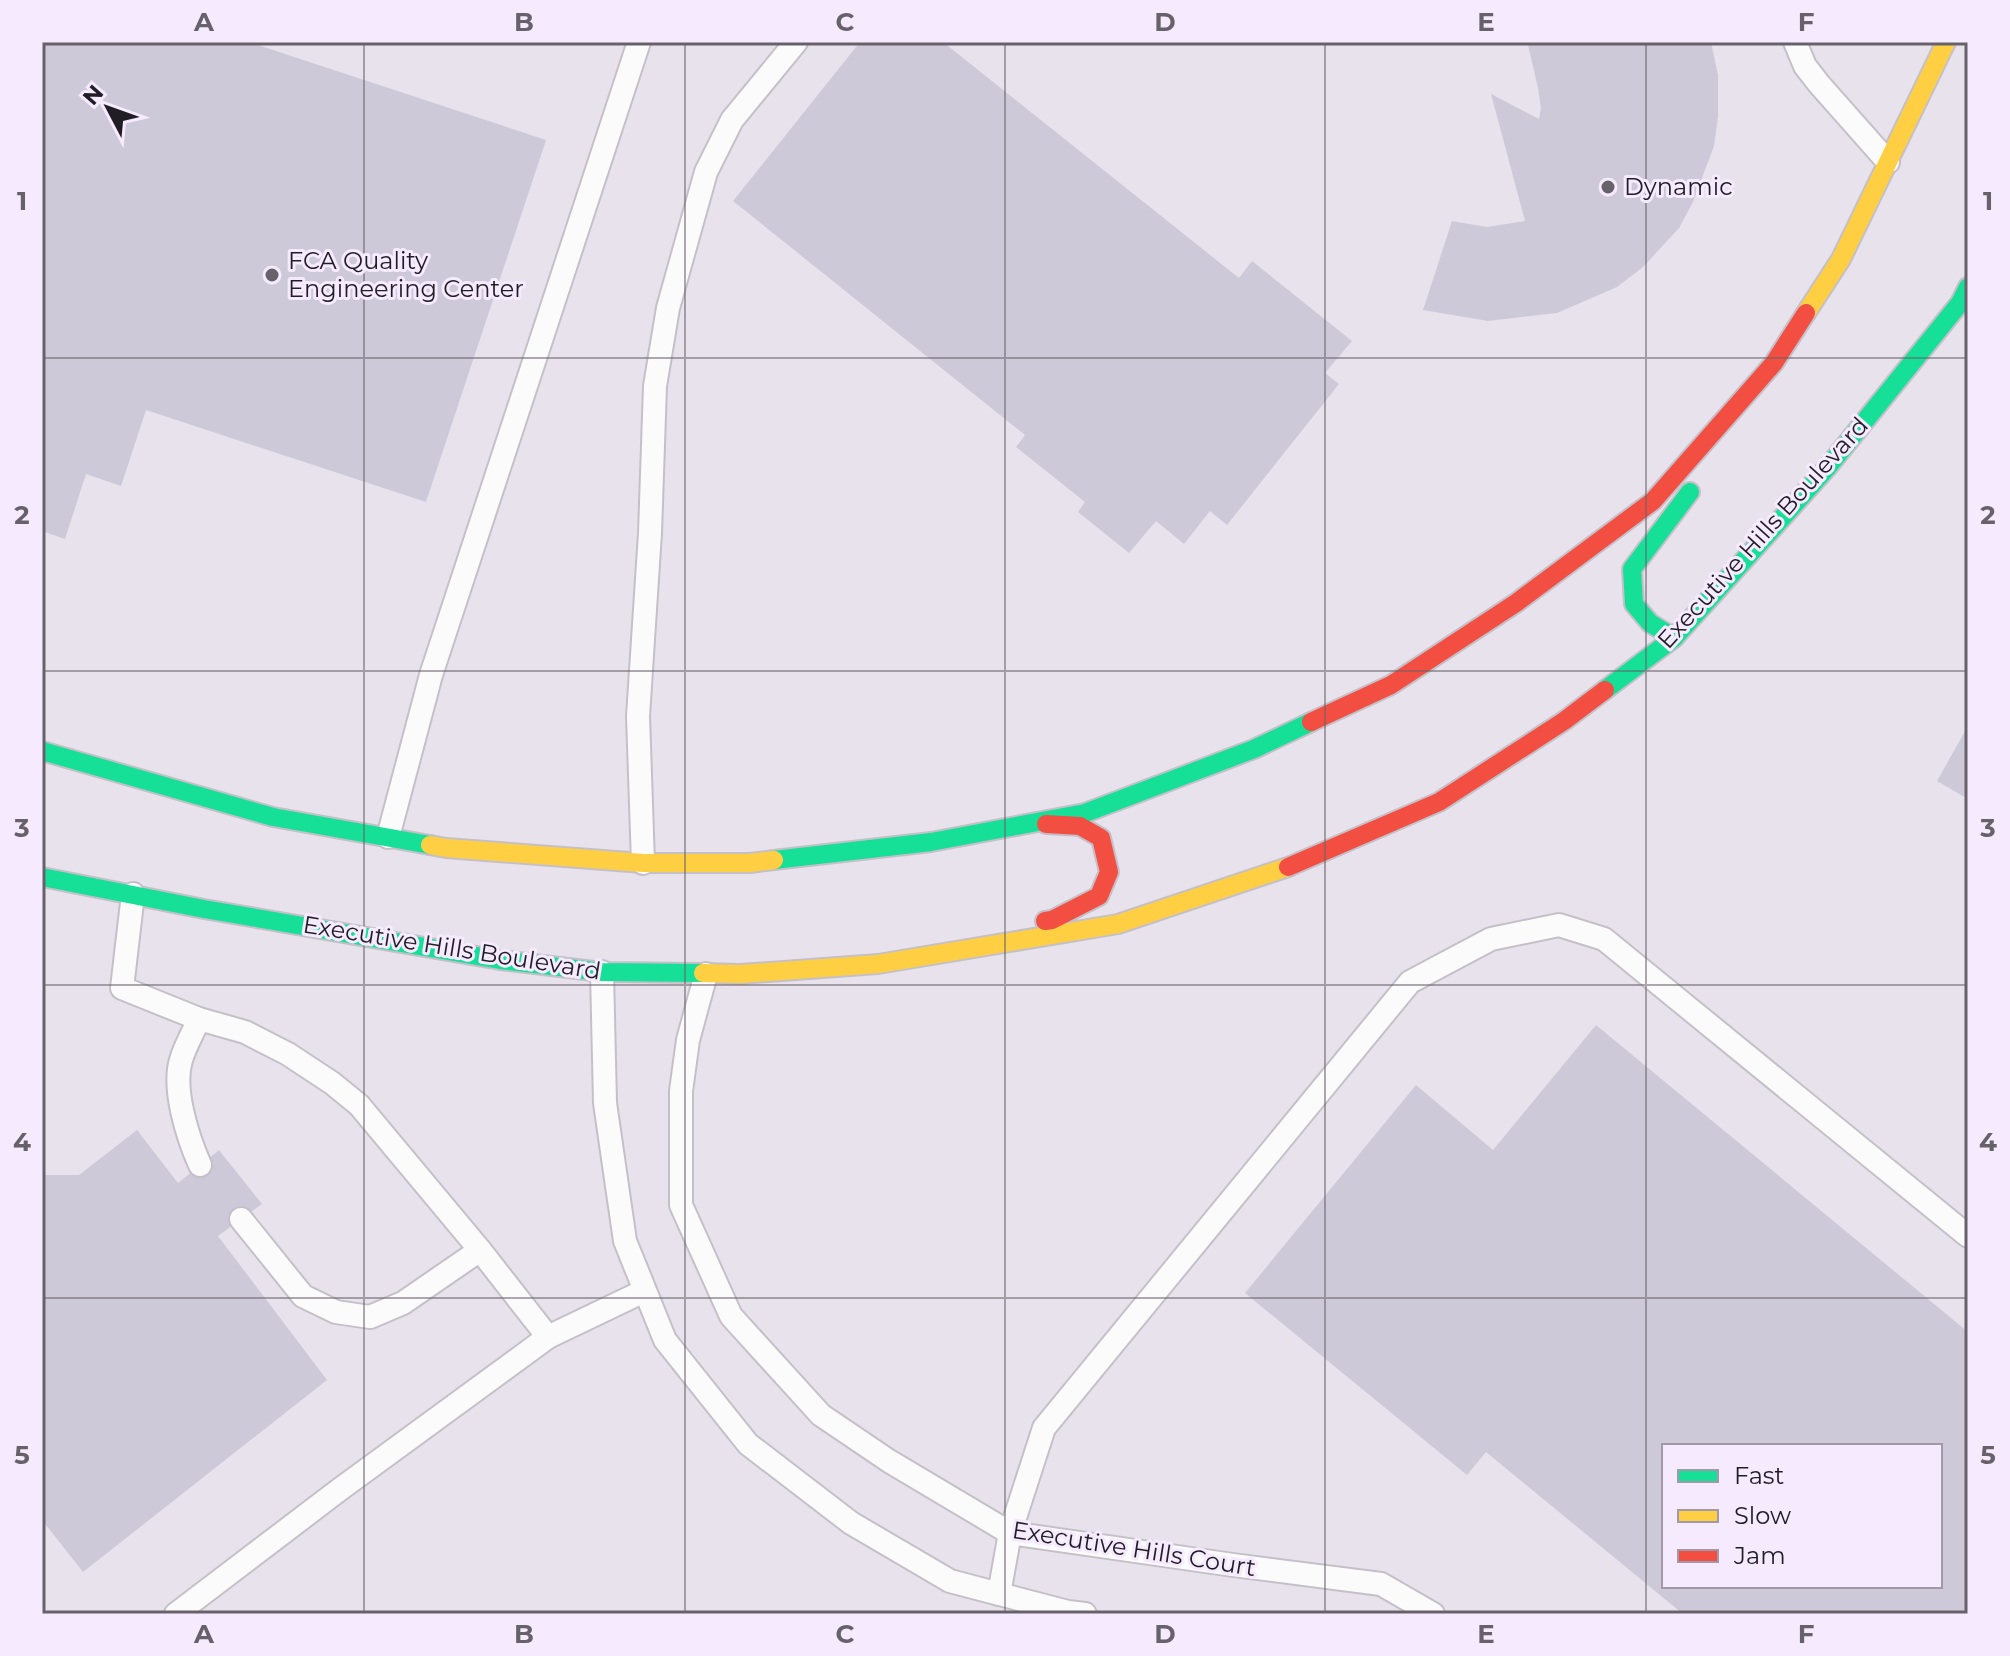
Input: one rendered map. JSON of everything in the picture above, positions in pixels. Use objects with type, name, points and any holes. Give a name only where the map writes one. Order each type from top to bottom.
[{"type":"street","points":[[1737,430],[1774,363],[1841,259],[1946,42]]},
{"type":"street","name":"Executive Hills Boulevard","points":[[42,877],[204,909],[500,960],[602,972],[740,974],[878,964],[1118,924],[1276,872],[1439,802],[1564,721],[1674,638],[1827,468],[1960,303],[1968,287]]},
{"type":"street","points":[[127,793],[446,848],[643,863],[750,863],[931,842],[1085,813],[1240,755],[1391,685],[1516,603],[1653,501],[1774,363]]},
{"type":"street","points":[[1674,638],[1650,623],[1634,604],[1632,569],[1700,480]]},
{"type":"street","points":[[42,751],[273,817]]},
{"type":"street","points":[[949,934],[1052,920],[1099,896],[1109,872],[1101,838],[1080,826],[1028,824]]},
{"type":"street","points":[[740,974],[859,947]]},
{"type":"lane","points":[[388,837],[431,675],[639,42]]},
{"type":"lane","points":[[643,863],[638,716],[650,533],[655,386],[668,308],[706,172],[732,120],[796,42]]},
{"type":"lane","points":[[1795,42],[1805,66],[1888,162]]},
{"type":"lane","points":[[133,894],[122,988],[199,1019],[245,1032],[288,1054],[359,1105],[548,1337]]},
{"type":"lane","points":[[999,1594],[1010,1533],[1044,1428],[1410,982],[1491,939],[1559,925],[1604,939],[1968,1236]]},
{"type":"lane","points":[[602,972],[605,1103],[625,1241],[665,1340],[748,1444],[851,1523],[950,1581],[1085,1614]]},
{"type":"lane","name":"Executive Hills Court","points":[[706,974],[688,1040],[681,1091],[681,1205],[731,1316],[821,1415],[889,1461],[1010,1533],[1381,1584],[1433,1614]]},
{"type":"lane","points":[[199,1019],[180,1062],[177,1088],[193,1150],[200,1165]]},
{"type":"lane","points":[[241,1219],[303,1296],[336,1312],[370,1317],[403,1303],[480,1250]]},
{"type":"lane","points":[[176,1614],[548,1337],[644,1291]]},
{"type":"building","name":"FCA Quality Engineering Center","points":[[42,42],[249,42],[546,140],[426,502],[146,410],[121,486],[86,474],[65,539],[42,531]]},
{"type":"building","points":[[860,42],[943,42],[1239,278],[1252,261],[1352,341],[1325,373],[1339,384],[1227,525],[1210,511],[1184,544],[1156,521],[1129,553],[1078,512],[1085,502],[1016,447],[1025,435],[733,201]]},
{"type":"building","name":"Dynamic","points":[[1537,42],[1711,42],[1718,75],[1718,117],[1714,146],[1693,202],[1679,228],[1643,267],[1617,287],[1557,313],[1488,321],[1423,310],[1452,221],[1487,227],[1525,221],[1491,94],[1539,119],[1541,108],[1528,45]]},
{"type":"building","points":[[1968,726],[1968,799],[1937,781]]},
{"type":"building","points":[[1596,1025],[1968,1332],[1968,1614],[1683,1614],[1486,1452],[1467,1475],[1245,1293],[1416,1085],[1493,1150]]},
{"type":"building","points":[[137,1130],[178,1183],[219,1150],[262,1204],[218,1236],[327,1380],[83,1572],[42,1520],[42,1175],[79,1175]]},
{"type":"traffic: fast","points":[[1605,690],[1674,638],[1827,468],[1960,303],[1968,287]]},
{"type":"traffic: fast","points":[[1674,638],[1650,623],[1634,604],[1632,569],[1690,492]]},
{"type":"traffic: fast","points":[[774,860],[931,842],[1085,813],[1254,749],[1311,722]]},
{"type":"traffic: fast","points":[[42,751],[273,817],[430,845]]},
{"type":"traffic: fast","points":[[42,877],[204,909],[500,960],[602,972],[703,973]]},
{"type":"traffic: slow","points":[[1806,313],[1841,259],[1946,42]]},
{"type":"traffic: slow","points":[[430,845],[643,863],[750,863],[774,860]]},
{"type":"traffic: slow","points":[[703,973],[740,974],[878,964],[1118,924],[1288,867]]},
{"type":"traffic: jam","points":[[1311,722],[1391,685],[1516,603],[1653,501],[1774,363],[1806,313]]},
{"type":"traffic: jam","points":[[1288,867],[1439,802],[1564,721],[1605,690]]},
{"type":"traffic: jam","points":[[1045,921],[1099,896],[1109,872],[1101,838],[1080,826],[1046,824]]},
{"type":"place","name":"Dynamic","points":[[1608,187]]},
{"type":"place","name":"FCA Quality Engineering Center","points":[[272,275]]}]
